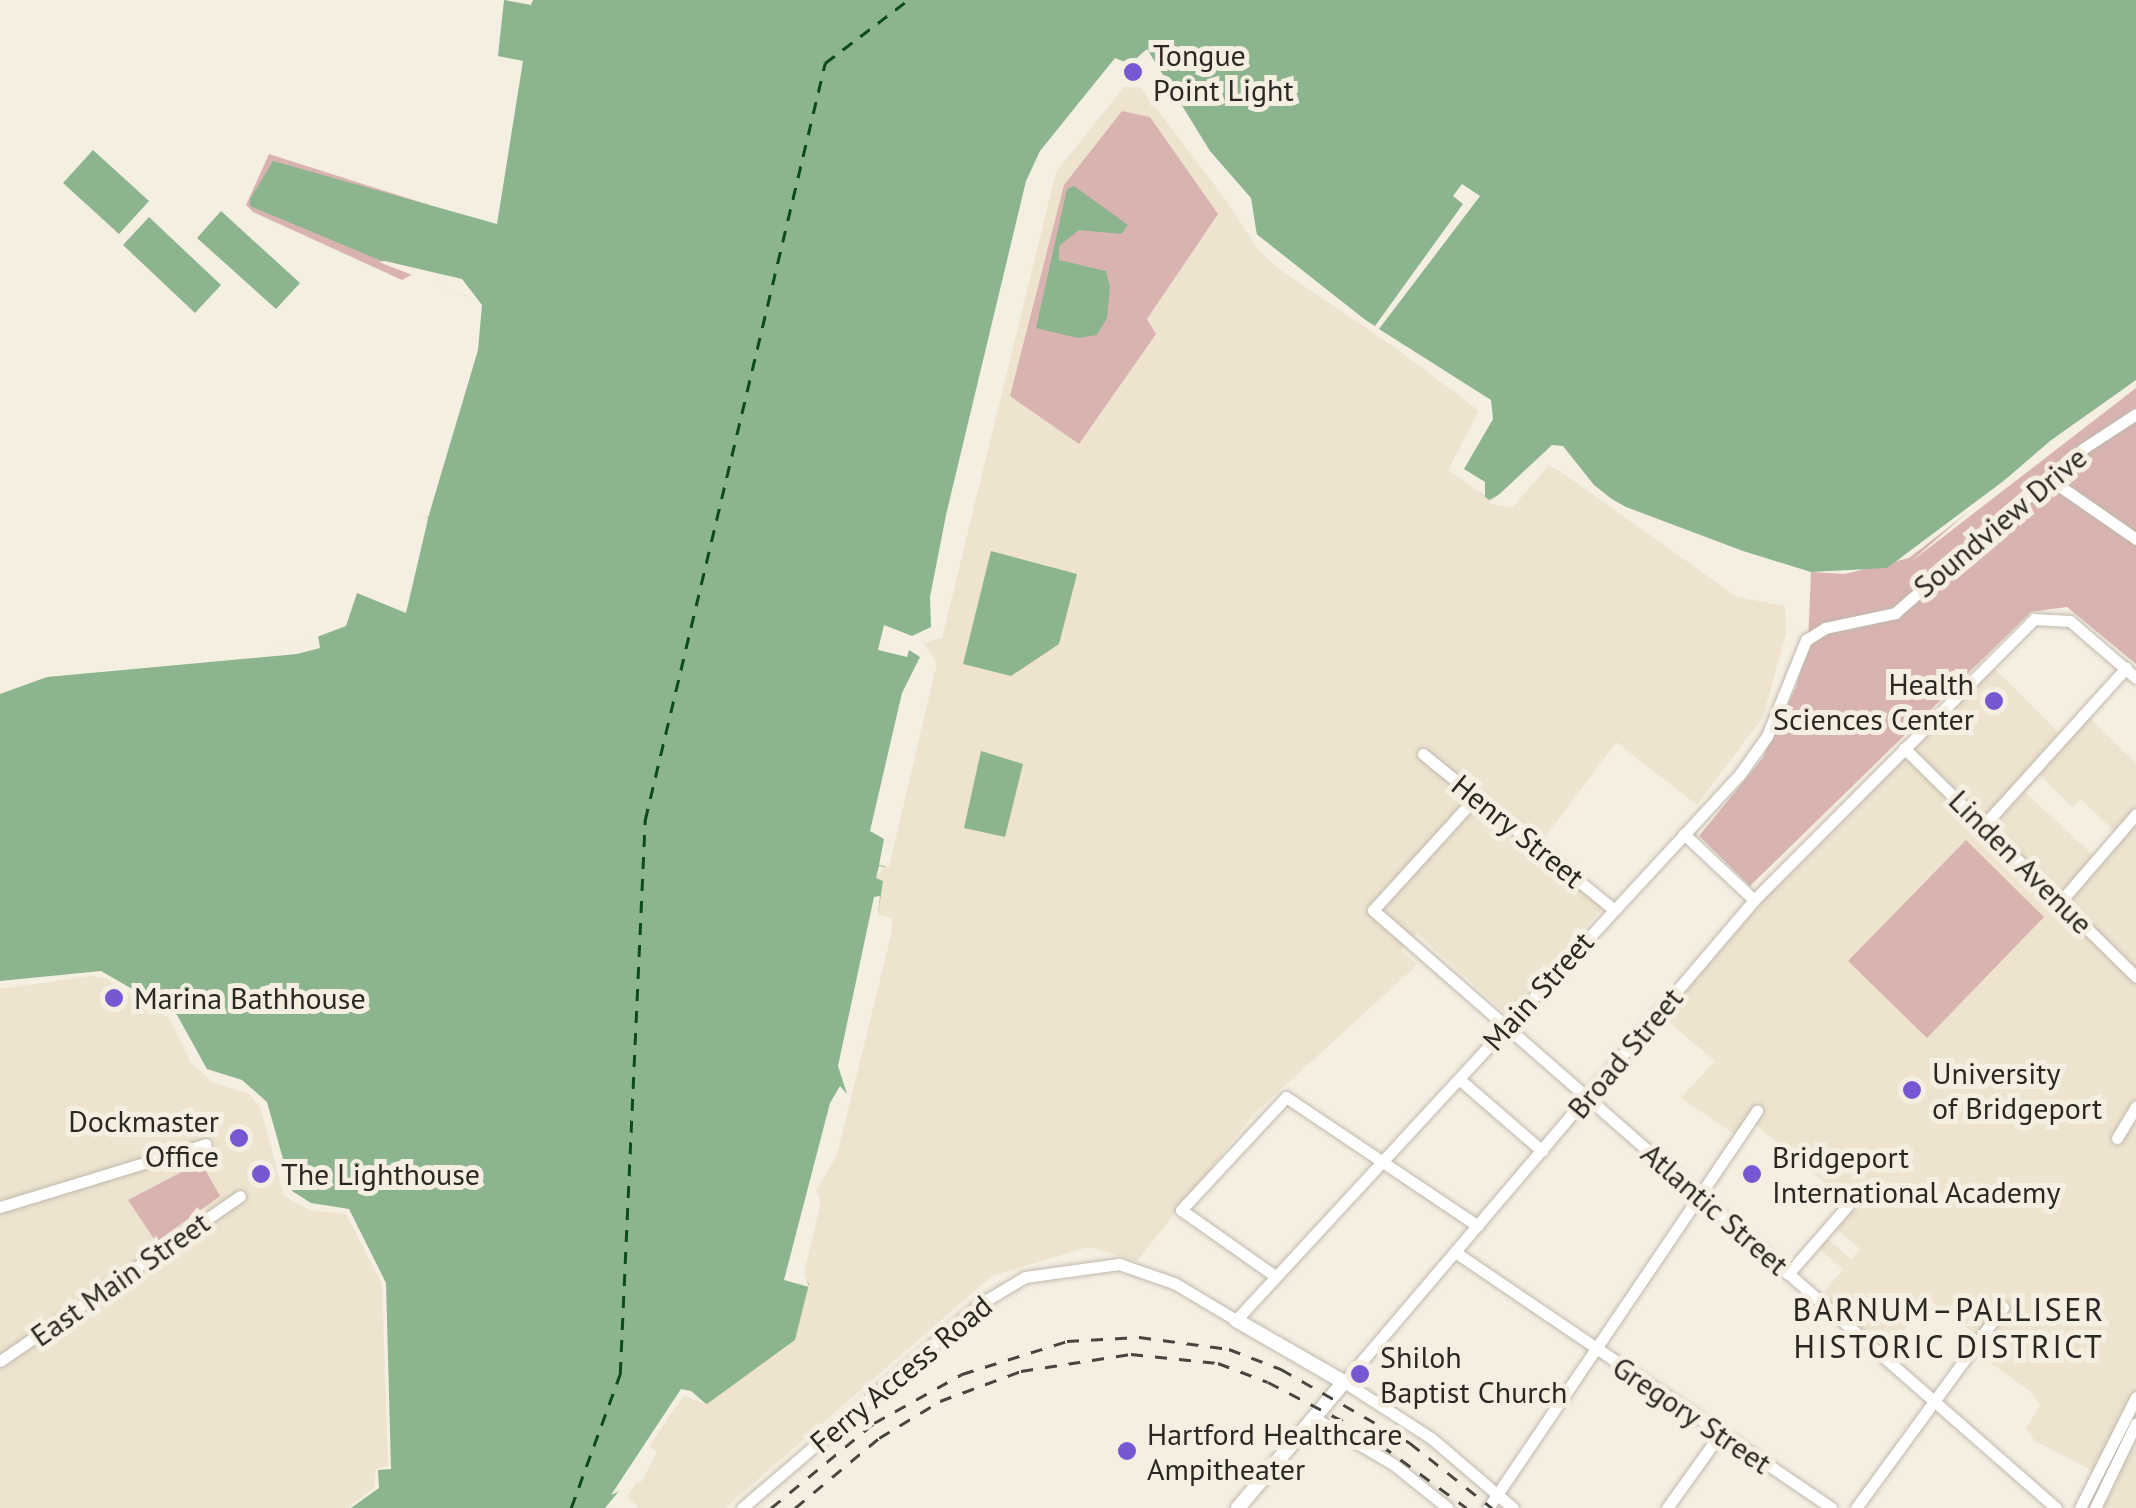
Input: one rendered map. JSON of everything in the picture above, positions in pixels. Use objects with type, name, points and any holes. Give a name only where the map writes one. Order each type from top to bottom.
[{"type":"main road","name":"Ferry Access Road","points":[[1236,1320],[1344,1382]]},
{"type":"main road","name":"Broad Street","points":[[1238,1508],[1344,1382]]},
{"type":"street","name":"Soundview Drive","points":[[1806,640],[1825,628],[1895,613],[2048,478],[2136,414]]},
{"type":"street","points":[[2048,478],[2136,540]]},
{"type":"street","name":"Broad Street","points":[[1344,1382],[1754,900],[2034,619],[2070,622],[2126,668]]},
{"type":"street","name":"Main Street","points":[[1236,1320],[1684,834],[1768,736],[1806,640]]},
{"type":"street","points":[[1984,825],[2126,668],[2136,678]]},
{"type":"street","name":"Linden Avenue","points":[[1904,748],[2136,977]]},
{"type":"street","name":"Henry Street","points":[[1423,754],[1613,908]]},
{"type":"street","name":"Atlantic Street","points":[[1475,798],[1373,910],[2056,1508]]},
{"type":"street","points":[[2061,901],[2136,814]]},
{"type":"street","points":[[1684,834],[1754,900]]},
{"type":"street","points":[[1459,1078],[1542,1151]]},
{"type":"street","points":[[1276,1276],[1181,1210],[1286,1098],[1478,1226]]},
{"type":"street","points":[[2118,1138],[2136,1106]]},
{"type":"street","points":[[1488,1508],[1756,1110]]},
{"type":"street","points":[[0,1207],[193,1153],[206,1144]]},
{"type":"street","name":"East Main Street","points":[[0,1361],[240,1196]]},
{"type":"street","points":[[1788,1274],[1848,1206]]},
{"type":"street","name":"Gregory Street","points":[[1455,1252],[1831,1508]]},
{"type":"street","name":"Ferry Access Road","points":[[742,1508],[980,1304],[1025,1278],[1119,1264],[1174,1283],[1236,1320]]},
{"type":"street","points":[[1856,1508],[2003,1307]]},
{"type":"street","points":[[1344,1382],[1431,1438],[1513,1508]]},
{"type":"street","points":[[2080,1508],[2136,1397]]},
{"type":"street","points":[[1314,1418],[1394,1464],[1448,1508]]},
{"type":"street","points":[[2095,1508],[2136,1422]]},
{"type":"street","points":[[1667,1508],[1720,1434]]},
{"type":"shaded area","points":[[504,0],[531,5],[533,0],[2136,0],[2136,382],[1887,568],[1811,572],[1743,551],[1626,507],[1543,460],[1532,477],[1489,500],[1453,469],[1486,415],[1250,229],[1150,88],[1129,80],[1052,170],[938,636],[917,646],[929,656],[885,867],[879,866],[876,878],[883,881],[878,914],[892,917],[833,1154],[814,1187],[801,1273],[809,1284],[795,1340],[707,1404],[682,1393],[649,1444],[653,1450],[605,1508],[351,1508],[379,1488],[378,1470],[391,1469],[386,1283],[349,1209],[311,1203],[292,1191],[267,1102],[242,1080],[207,1069],[177,1015],[101,971],[0,981],[0,688],[47,675],[293,646],[346,626],[357,593],[406,613],[428,519],[422,512],[441,465],[474,315],[466,296],[250,206],[250,199],[273,161],[497,224],[523,61],[498,56]]},
{"type":"shaded area","points":[[1121,82],[1142,83],[1165,107],[1260,252],[1282,271],[1484,408],[1543,459],[1737,597],[1785,606],[1786,634],[1763,717],[1697,805],[1616,742],[1538,846],[1608,902],[1506,1014],[1417,933],[1401,950],[1417,965],[1254,1114],[1137,1261],[1088,1247],[992,1276],[725,1508],[639,1508],[627,1496],[657,1453],[649,1444],[688,1390],[707,1404],[795,1340],[809,1284],[801,1273],[809,1200],[892,917],[878,914],[883,882],[875,879],[884,867],[919,639],[938,636],[1052,170]]},
{"type":"shaded area","points":[[1122,111],[1150,117],[1218,214],[1147,319],[1156,334],[1079,444],[1010,396],[1064,185]]},
{"type":"shaded area","points":[[93,150],[149,201],[119,234],[63,183]]},
{"type":"shaded area","points":[[269,154],[429,205],[439,219],[420,270],[402,280],[253,212],[246,205]]},
{"type":"shaded area","points":[[1074,186],[1128,225],[1121,234],[1079,230],[1059,246],[1059,260],[1106,271],[1110,287],[1107,318],[1097,335],[1078,338],[1036,328],[1067,189]]},
{"type":"shaded area","points":[[221,211],[300,283],[276,309],[197,238]]},
{"type":"shaded area","points":[[149,217],[221,285],[195,313],[123,245]]},
{"type":"shaded area","points":[[2136,382],[2136,664],[2067,607],[2031,612],[1750,886],[1699,836],[1762,759],[1796,687],[1808,643],[1811,572],[1845,574],[1909,558]]},
{"type":"shaded area","points":[[991,551],[1077,574],[1059,644],[1011,676],[963,664]]},
{"type":"shaded area","name":"University of Bridgeport","points":[[1994,668],[2068,742],[2090,718],[2136,763],[2136,1508],[2100,1508],[2113,1481],[2035,1441],[2026,1429],[2040,1405],[2031,1392],[1978,1354],[1986,1342],[1929,1300],[1886,1351],[1822,1295],[1843,1269],[1819,1248],[1827,1239],[1851,1259],[1860,1249],[1836,1228],[1853,1207],[1748,1118],[1736,1135],[1681,1098],[1715,1061],[1664,1018],[1765,898]],"holes":[[[2040,775],[2072,807],[2081,799],[2114,831],[2093,855],[2025,792]]]},
{"type":"shaded area","points":[[981,751],[1023,764],[1005,837],[964,828]]},
{"type":"shaded area","points":[[1966,840],[2044,917],[1927,1038],[1848,961]]},
{"type":"shaded area","points":[[91,976],[107,979],[170,1019],[191,1063],[214,1083],[249,1094],[261,1109],[284,1196],[309,1210],[346,1214],[382,1284],[388,1466],[376,1469],[374,1488],[347,1508],[0,1508],[0,989]]},
{"type":"shaded area","points":[[195,1165],[203,1166],[220,1196],[156,1242],[128,1200]]},
{"type":"pier","points":[[1147,49],[1210,151],[1251,198],[1258,242],[1140,87],[1124,87],[1056,172],[942,638],[923,643],[937,663],[889,867],[879,865],[884,839],[870,831],[902,693],[920,657],[909,650],[907,657],[878,650],[884,625],[912,636],[931,627],[930,597],[946,515],[1026,181],[1040,151],[1115,58],[1130,64]]},
{"type":"pier","points":[[1462,184],[1480,196],[1379,329],[1491,400],[1493,419],[1464,469],[1485,482],[1485,496],[1448,470],[1479,411],[1329,298],[1375,326],[1463,204],[1453,196]]},
{"type":"pier","points":[[379,262],[462,279],[482,305],[478,350],[428,518],[417,510],[427,469],[436,462],[471,318],[466,296]]},
{"type":"pier","points":[[2136,380],[2136,388],[1908,564],[2050,441]]},
{"type":"pier","points":[[1552,445],[1563,446],[1594,485],[1632,515],[1549,465],[1513,507],[1489,504]]},
{"type":"pier","points":[[318,636],[320,648],[297,654],[47,677],[0,694],[0,683],[48,669],[292,646]]},
{"type":"pier","points":[[880,896],[878,914],[892,917],[892,931],[837,1155],[816,1191],[821,1202],[804,1273],[809,1287],[784,1280],[830,1103],[840,1086],[847,1094],[838,1066],[874,897]]},
{"type":"pier","points":[[681,1389],[691,1391],[706,1404],[683,1395],[650,1445],[656,1454],[642,1481],[611,1495]]},
{"type":"ferry route","points":[[571,1508],[620,1374],[645,820],[825,63],[908,0]]},
{"type":"railway","points":[[771,1508],[874,1423],[962,1374],[1067,1341],[1139,1337],[1229,1349],[1281,1369],[1410,1443],[1492,1508]]},
{"type":"railway","points":[[795,1508],[879,1438],[940,1401],[1021,1371],[1131,1354],[1218,1363],[1268,1382],[1362,1431],[1467,1508]]},
{"type":"place","name":"Tongue Point Light","points":[[1133,72]]},
{"type":"place","name":"Health Sciences Center","points":[[1994,701]]},
{"type":"place","name":"Marina Bathhouse","points":[[114,998]]},
{"type":"place","name":"University of Bridgeport","points":[[1912,1090]]},
{"type":"place","name":"Dockmaster Office","points":[[239,1138]]},
{"type":"place","name":"The Lighthouse","points":[[261,1174]]},
{"type":"place","name":"Bridgeport International Academy","points":[[1752,1174]]},
{"type":"place","name":"Shiloh Baptist Church","points":[[1360,1374]]},
{"type":"place","name":"Hartford Healthcare Ampitheater","points":[[1127,1451]]},
{"type":"district","name":"BARNUM–PALLISER HISTORIC DISTRICT","points":[[1949,1328]]}]
